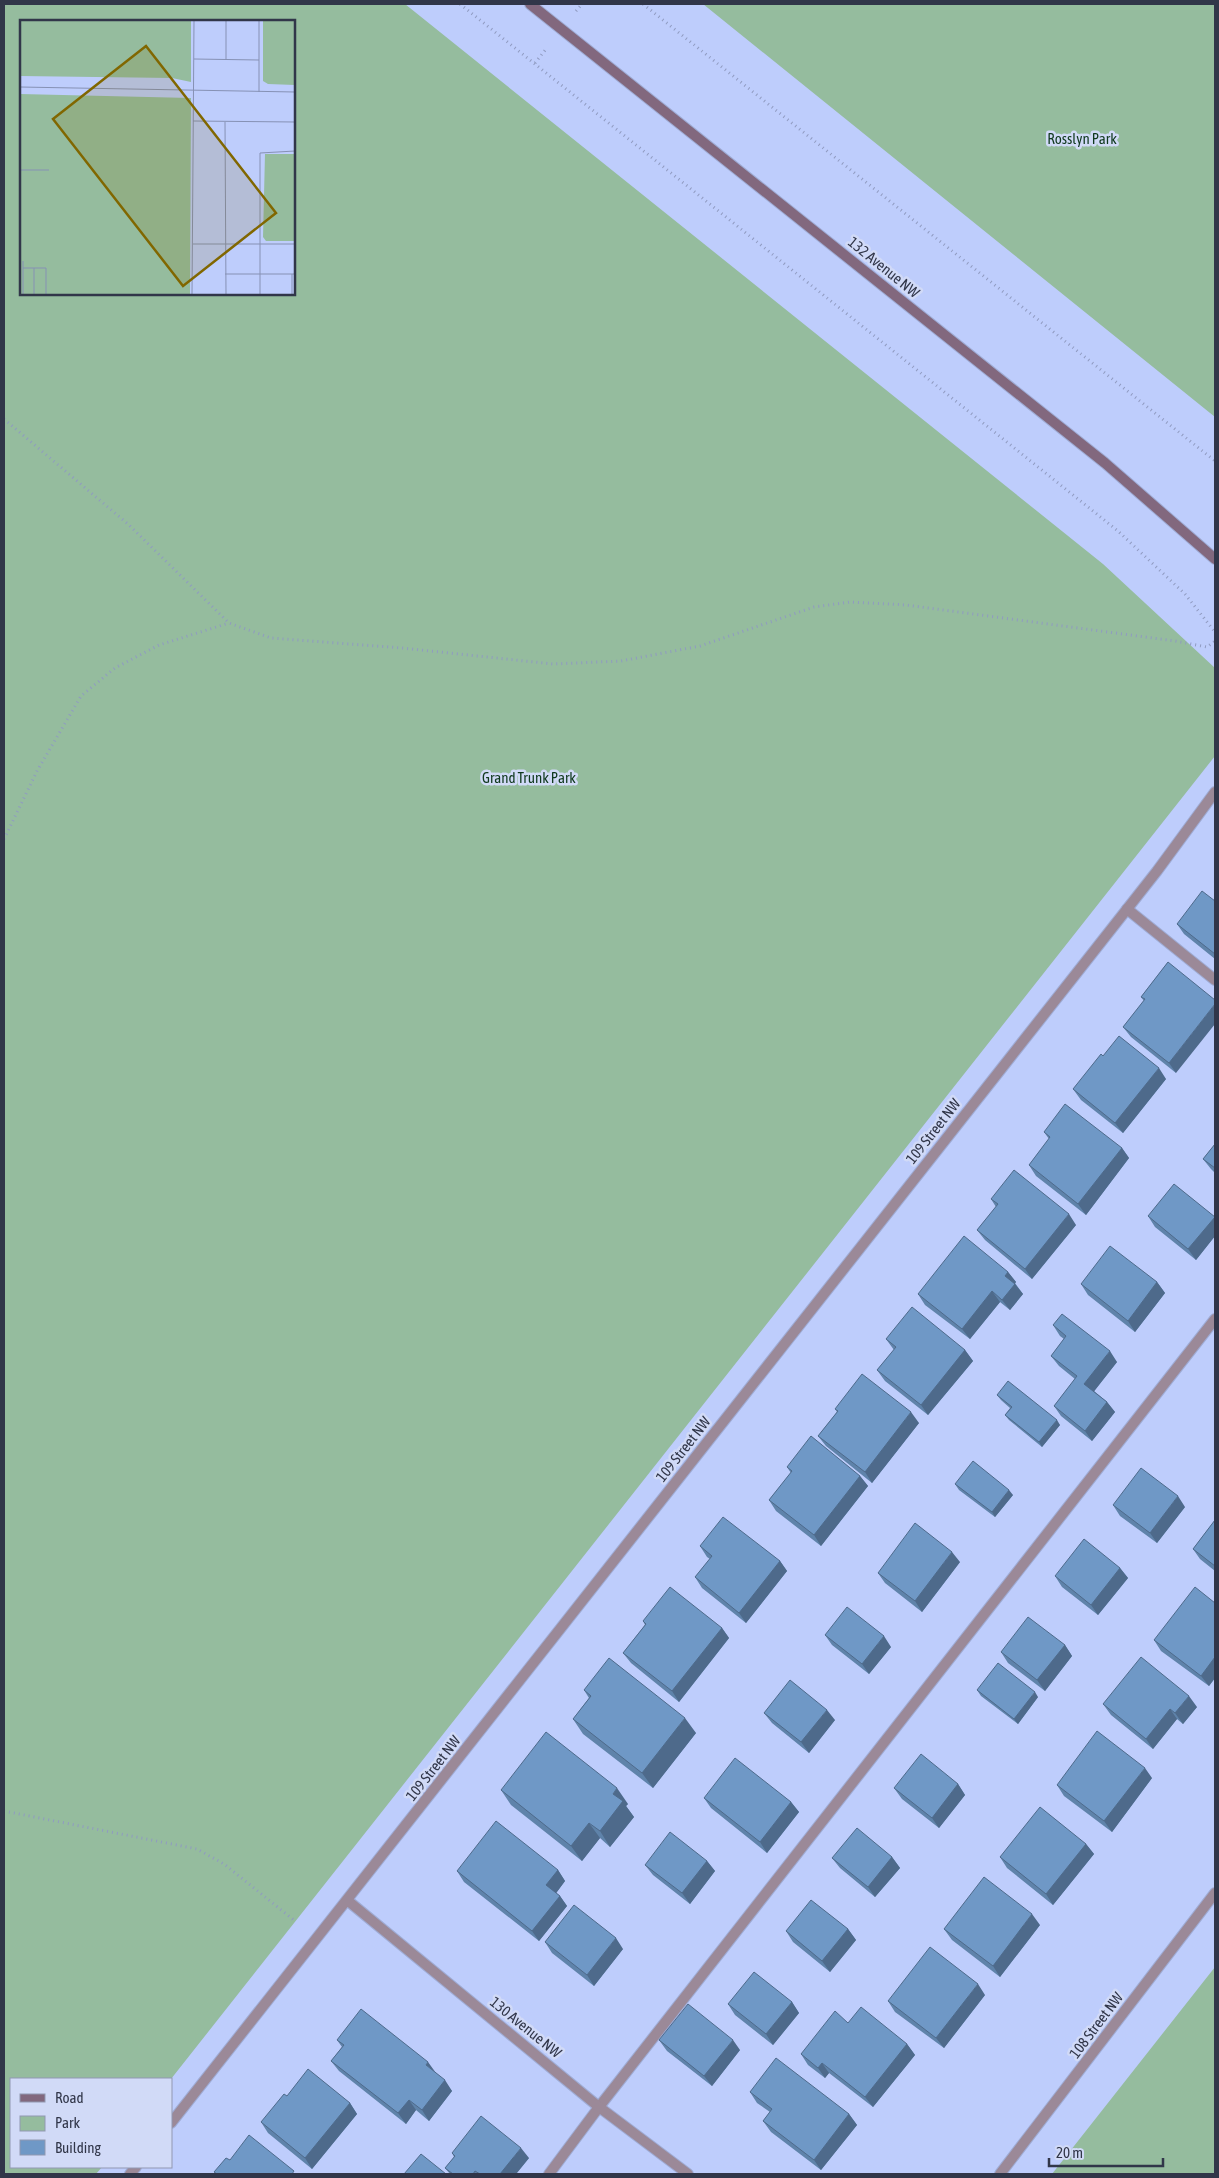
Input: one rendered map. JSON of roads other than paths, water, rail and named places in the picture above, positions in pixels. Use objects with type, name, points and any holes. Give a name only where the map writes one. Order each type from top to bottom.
[{"type":"street","name":"132 Avenue NW","points":[[530,4],[1105,463],[1215,559]]},
{"type":"street","name":"109 Street NW","points":[[172,2122],[1127,910],[1215,792]]},
{"type":"street","points":[[1127,910],[1215,980]]},
{"type":"street","points":[[549,2174],[599,2107],[1215,1319]]},
{"type":"street","name":"108 Street NW","points":[[1000,2174],[1215,1893]]},
{"type":"street","name":"130 Avenue NW","points":[[348,1900],[599,2107],[688,2174]]},
{"type":"park label","name":"Rosslyn Park","points":[[1082,138]]},
{"type":"park label","name":"Grand Trunk Park","points":[[529,777]]}]
